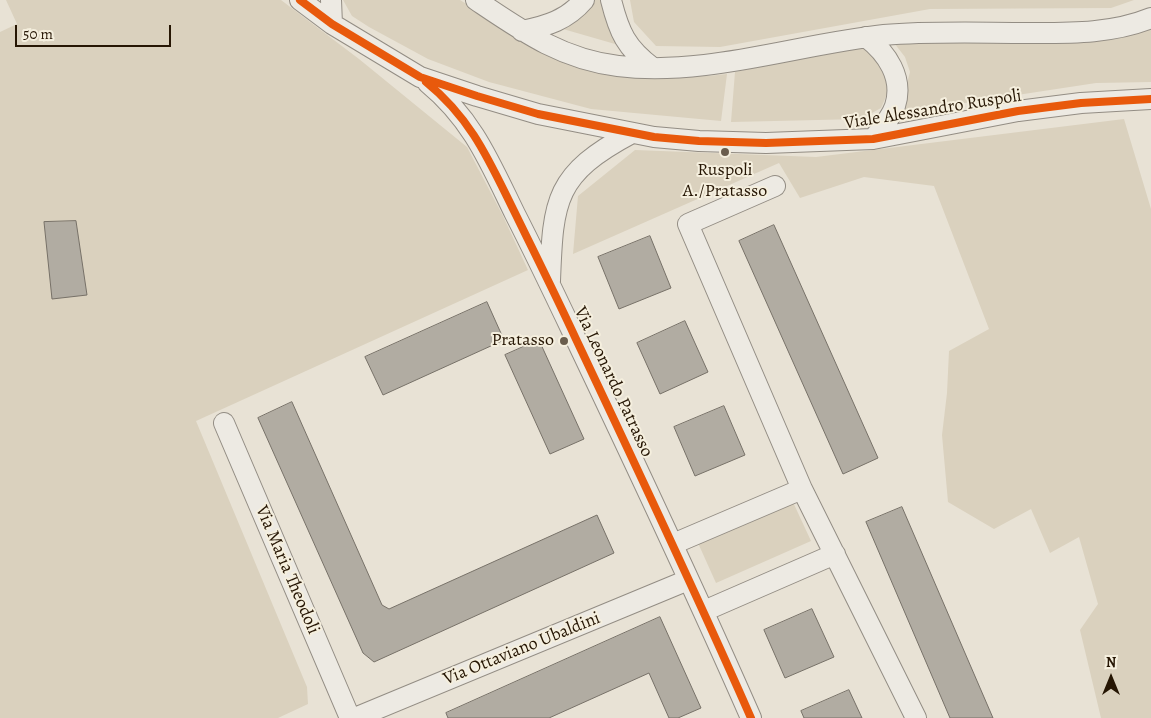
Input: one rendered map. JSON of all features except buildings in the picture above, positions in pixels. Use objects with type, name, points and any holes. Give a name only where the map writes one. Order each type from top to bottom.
[{"type":"street","name":"Viale Alessandro Ruspoli","points":[[300,0],[332,24],[420,77],[538,114],[632,133],[675,139],[766,143],[873,139],[1018,111],[1151,99]]},
{"type":"street","points":[[330,0],[332,24]]},
{"type":"street","points":[[476,0],[522,31],[552,48],[589,60],[618,66],[653,68],[725,62],[866,37],[929,33],[1085,32],[1127,26],[1151,18]]},
{"type":"street","points":[[522,31],[565,18],[584,0]]},
{"type":"street","points":[[611,0],[618,24],[628,45],[636,55],[653,68]]},
{"type":"street","name":"Viale Alessandro Ruspoli","points":[[866,37],[887,57],[895,74],[897,85],[896,106],[886,123],[873,139]]},
{"type":"street","name":"Via Leonardo Patrasso","points":[[420,77],[445,98],[468,124],[483,150],[550,283],[704,611],[751,718]]},
{"type":"street","name":"Via Leonardo Patrasso","points":[[550,283],[553,222],[557,205],[564,190],[576,172],[598,153],[632,133]]},
{"type":"street","points":[[775,186],[688,224],[802,489],[916,718]]},
{"type":"street","name":"Via Maria Theodoli","points":[[224,423],[350,718]]},
{"type":"street","points":[[673,544],[802,489]]},
{"type":"street","points":[[704,611],[835,554]]},
{"type":"street","name":"Via Ottaviano Ubaldini","points":[[355,718],[688,580]]},
{"type":"shaded area","points":[[6,0],[281,0],[359,59],[467,147],[503,216],[528,270],[196,421],[307,687],[308,704],[278,718],[0,718],[0,32],[17,24]]},
{"type":"shaded area","points":[[343,0],[460,0],[614,71],[709,76],[727,74],[721,121],[591,109],[489,82],[428,59],[369,27],[352,16]]},
{"type":"shaded area","points":[[590,0],[608,0],[619,41],[615,44],[563,29],[561,25]]},
{"type":"shaded area","points":[[630,0],[1134,0],[1111,8],[930,9],[720,47],[656,46],[634,22]]},
{"type":"shaded area","points":[[1151,22],[1151,82],[1096,83],[899,113],[910,72],[905,57],[891,39]]},
{"type":"shaded area","points":[[858,46],[873,51],[886,68],[888,92],[881,108],[861,119],[731,122],[735,72]]},
{"type":"shaded area","points":[[1124,119],[1151,209],[1151,718],[1101,718],[1080,630],[1098,604],[1079,537],[1050,553],[1031,509],[994,529],[948,502],[942,435],[949,351],[989,329],[934,186],[864,177],[800,198],[779,163],[573,254],[578,196],[635,150],[816,157]]},
{"type":"shaded area","points":[[792,500],[811,541],[716,583],[698,543]]},
{"type":"cycle path","points":[[300,0],[332,24],[420,77],[538,114],[654,137],[699,141],[766,143],[873,139],[1018,111],[1081,103],[1151,99]]},
{"type":"cycle path","points":[[426,82],[442,96],[468,127],[498,178],[561,306],[751,718]]},
{"type":"place","name":"Ruspoli A./Pratasso","points":[[725,152]]},
{"type":"place","name":"Pratasso","points":[[564,341]]}]
